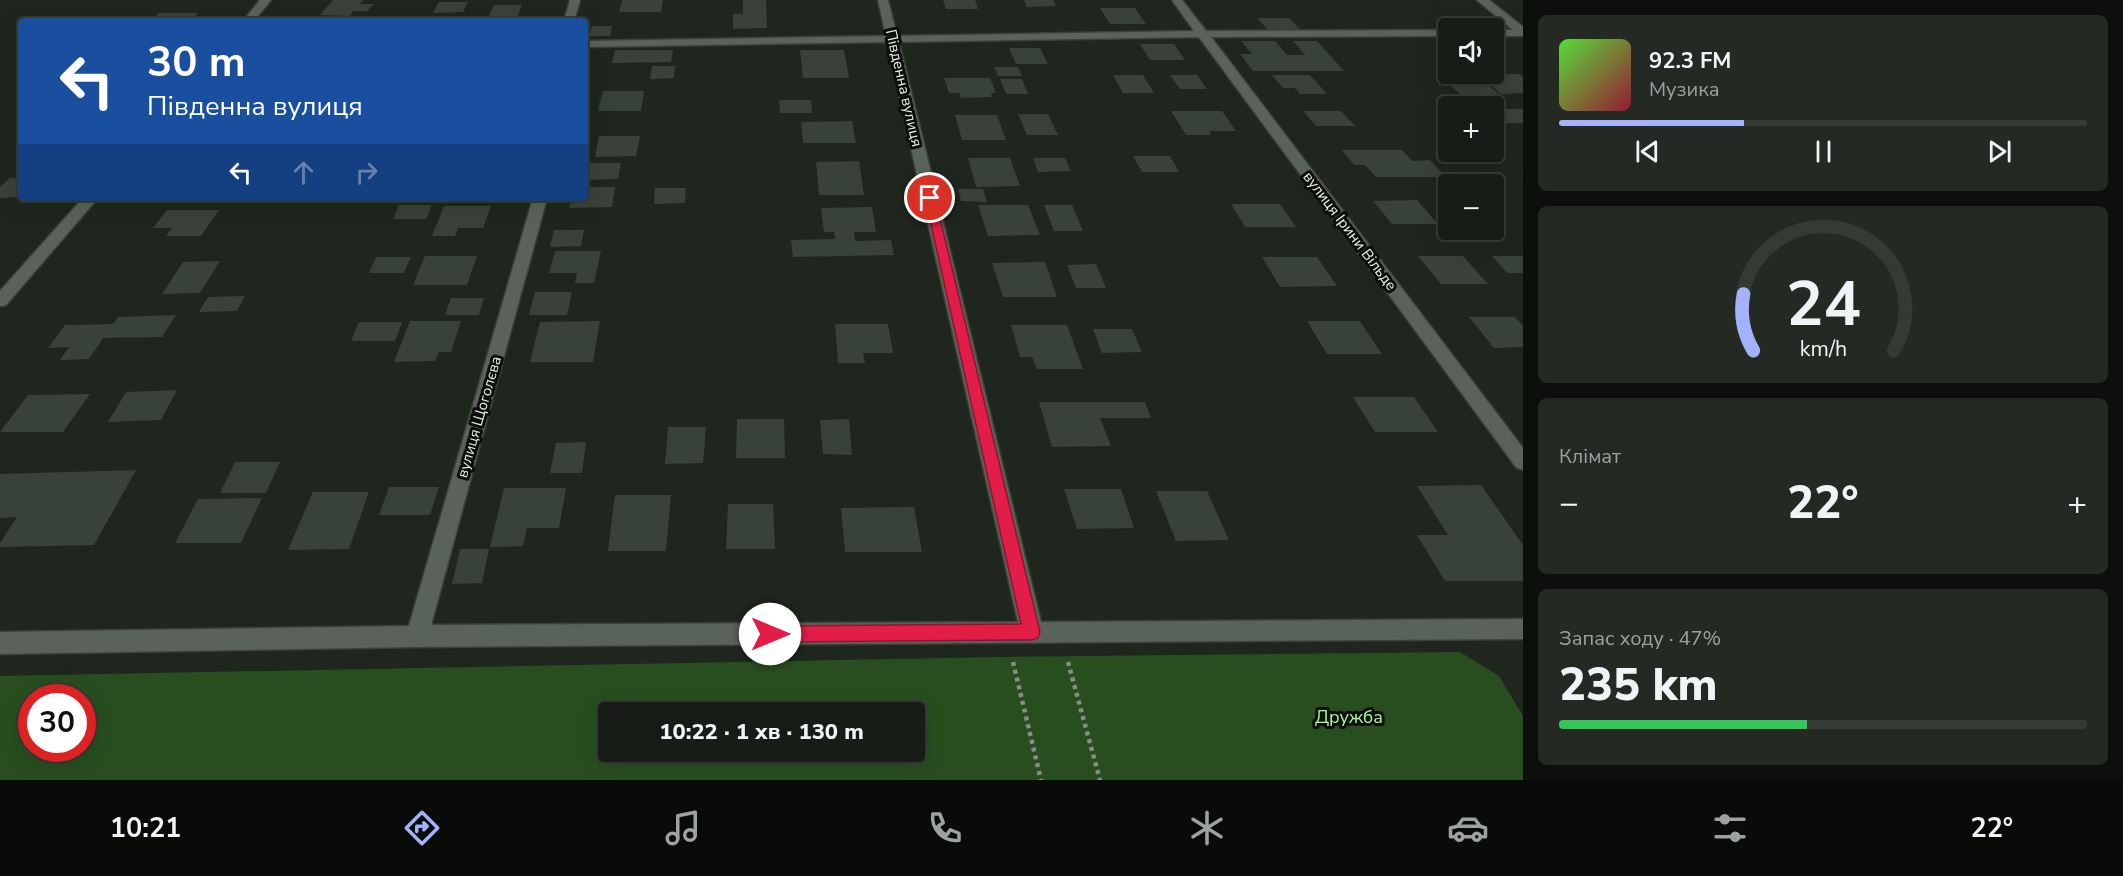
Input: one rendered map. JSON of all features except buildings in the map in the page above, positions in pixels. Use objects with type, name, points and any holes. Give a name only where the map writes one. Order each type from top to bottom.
[{"type":"street","points":[[251,18],[266,0]]},
{"type":"street","points":[[570,18],[575,0]]},
{"type":"street","name":"Південна вулиця","points":[[884,0],[1032,632]]},
{"type":"street","name":"вулиця Ірини Вільде","points":[[1177,0],[1523,462]]},
{"type":"street","points":[[1482,0],[1523,32]]},
{"type":"street","points":[[1504,33],[1523,32]]},
{"type":"street","points":[[588,44],[1202,34],[1438,33]]},
{"type":"street","points":[[0,301],[88,201]]},
{"type":"street","name":"вулиця Щоголєва","points":[[417,636],[539,201]]},
{"type":"street","points":[[0,643],[417,636],[1523,629]]},
{"type":"path","points":[[1006,632],[1041,780]]},
{"type":"path","points":[[1060,632],[1100,780]]},
{"type":"green space","name":"Дружба","points":[[1460,652],[1499,676],[1523,716],[1523,780],[0,780],[0,676],[997,657]]},
{"type":"route","points":[[770,634],[1032,632],[930,198]]}]
